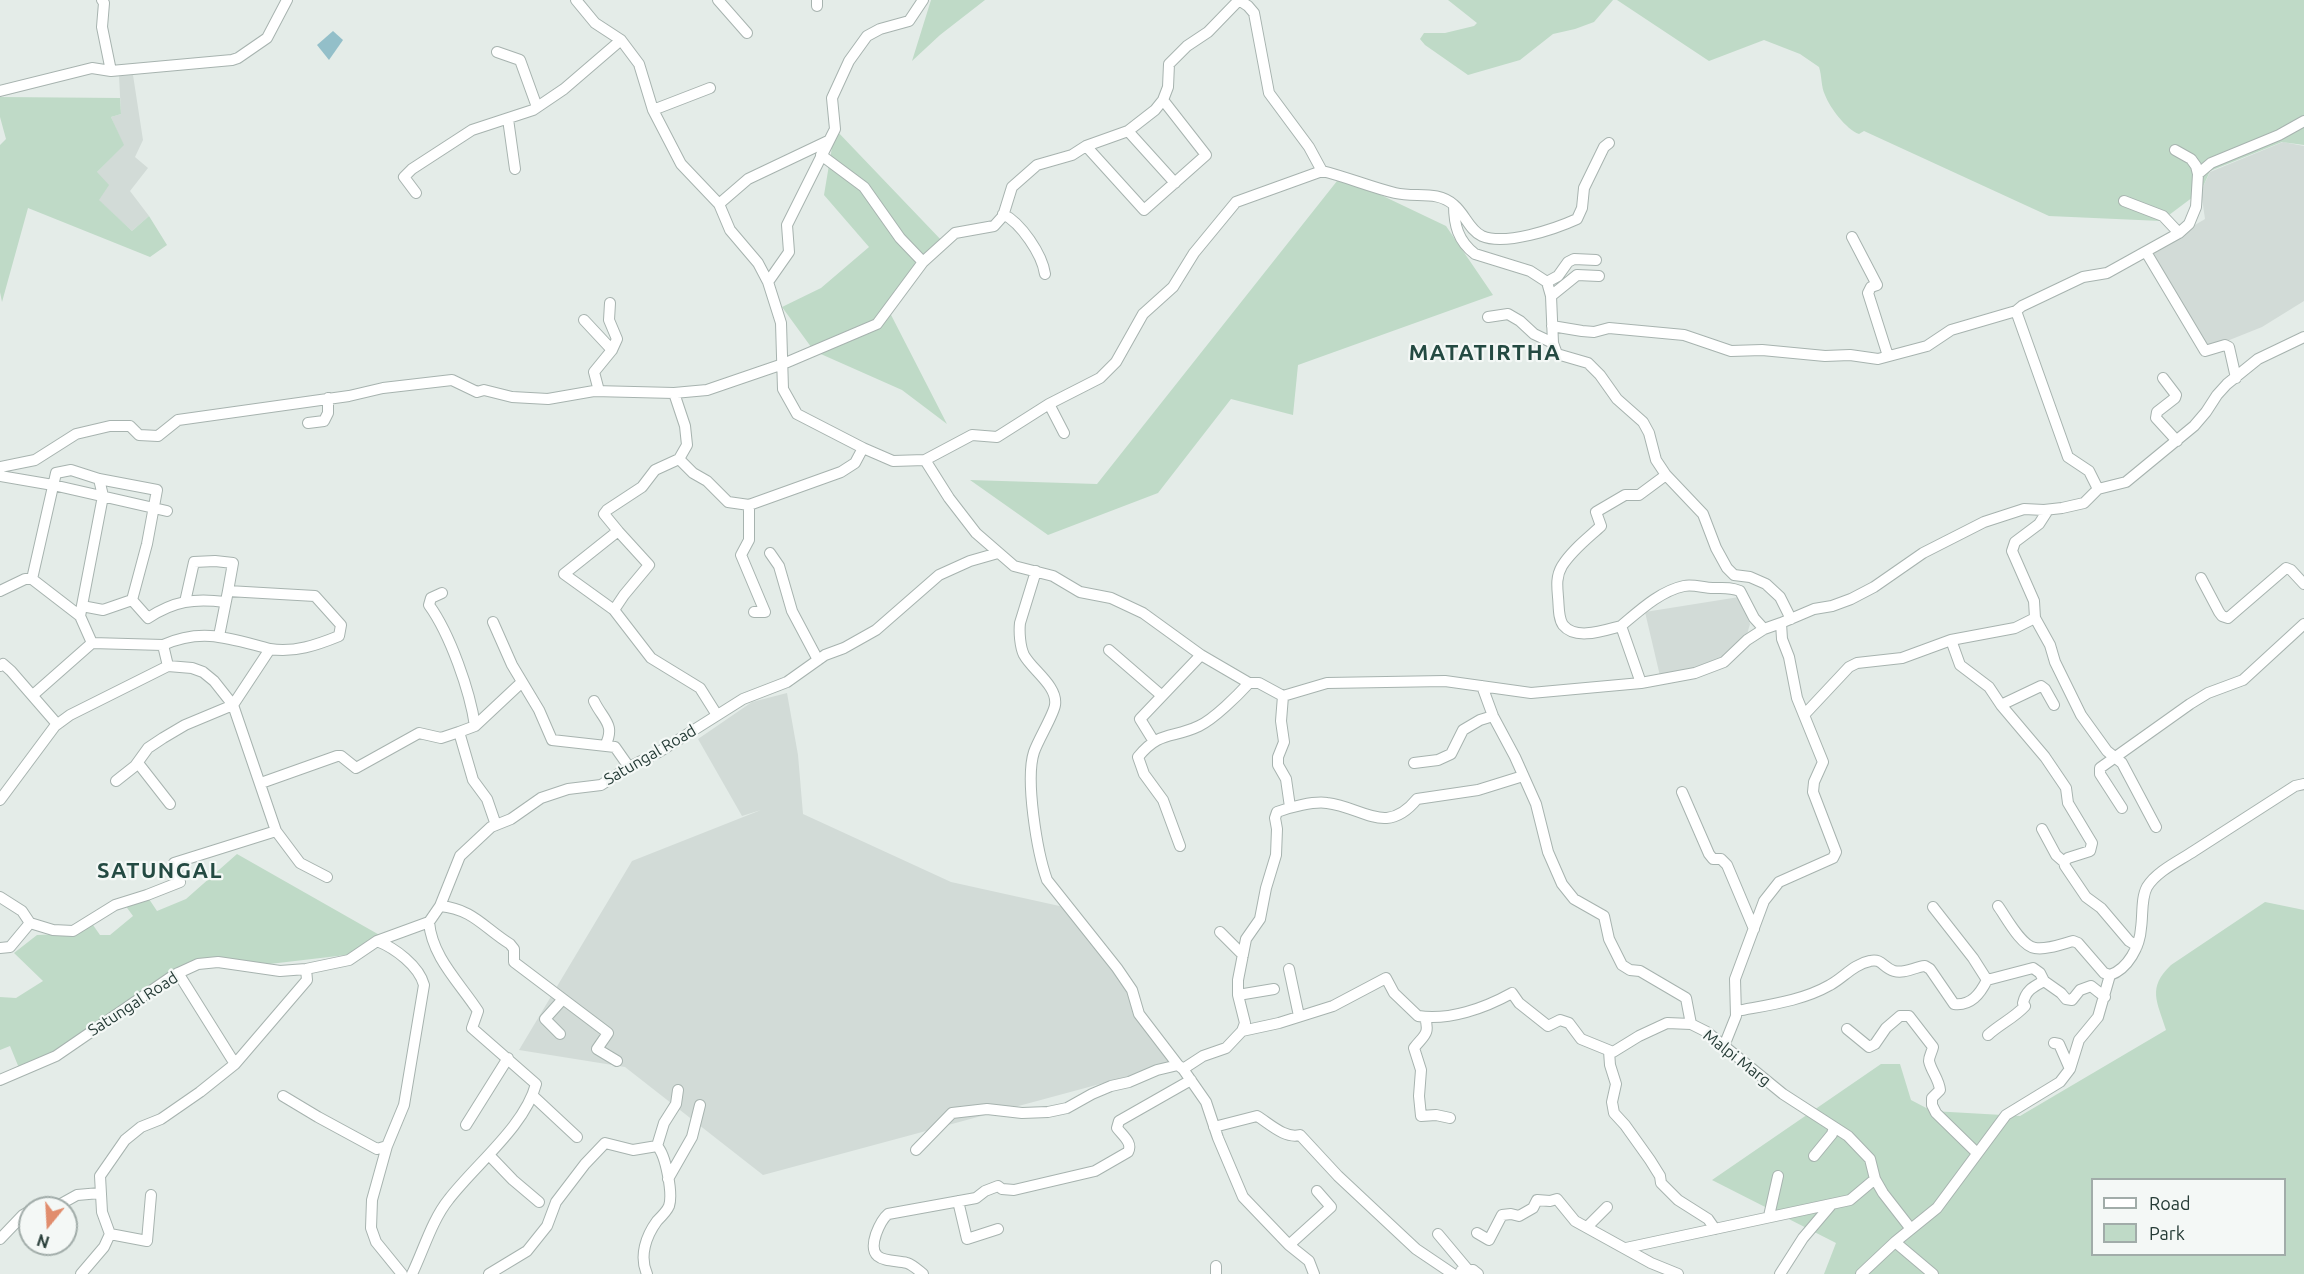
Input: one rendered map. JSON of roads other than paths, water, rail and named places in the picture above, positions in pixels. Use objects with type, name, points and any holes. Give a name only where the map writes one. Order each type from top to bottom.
[{"type":"street","points":[[102,0],[104,3],[102,27],[111,70]]},
{"type":"street","points":[[0,91],[92,68],[111,70],[232,60],[267,38],[287,0]]},
{"type":"street","points":[[576,0],[595,23],[621,40],[639,64],[653,110],[681,164],[719,204],[730,230],[758,263],[768,282],[781,323],[783,389],[797,414],[893,461],[925,460],[972,435],[997,436],[1049,404],[1100,378],[1116,362],[1143,314],[1173,288],[1194,253],[1236,202],[1322,171],[1398,194],[1428,194],[1446,199],[1463,212],[1473,230],[1481,236],[1490,238],[1533,234],[1577,219],[1582,208],[1584,188],[1604,147],[1609,143]]},
{"type":"street","points":[[718,0],[747,33]]},
{"type":"street","points":[[768,282],[789,252],[787,225],[835,129],[832,98],[849,61],[867,36],[880,29],[909,21],[923,0]]},
{"type":"street","points":[[0,467],[35,460],[76,434],[98,429],[130,426],[139,435],[158,436],[178,420],[383,388],[452,380],[477,392],[484,390],[512,397],[548,399],[579,392],[599,391],[674,393],[708,389],[783,364],[877,324],[923,262],[955,233],[994,226],[1003,214],[1012,187],[1037,165],[1072,154],[1086,146],[1128,131],[1155,110],[1163,100],[1168,87],[1169,64],[1187,46],[1208,32],[1239,0],[1254,13],[1258,24],[1263,71],[1269,93],[1309,147],[1322,171]]},
{"type":"street","points":[[416,193],[404,177],[412,170],[472,130],[537,107],[564,89],[621,40]]},
{"type":"street","points":[[497,52],[520,60],[537,107]]},
{"type":"street","points":[[653,110],[710,88]]},
{"type":"street","points":[[1086,146],[1144,210],[1206,155],[1163,100]]},
{"type":"street","points":[[508,119],[515,169]]},
{"type":"street","points":[[2198,174],[2211,163],[2304,122]]},
{"type":"street","points":[[1128,131],[1176,183]]},
{"type":"street","points":[[719,204],[748,179],[828,141]]},
{"type":"street","points":[[1552,326],[1594,332],[1609,328],[1684,335],[1731,351],[1762,350],[1825,357],[1850,355],[1878,359],[1927,346],[1951,330],[2016,311],[2083,277],[2103,274],[2179,233],[2194,216],[2198,174],[2191,159],[2175,150]]},
{"type":"street","points":[[821,155],[864,188],[900,238],[923,262]]},
{"type":"street","points":[[2124,201],[2163,216],[2179,233]]},
{"type":"street","points":[[1454,205],[1454,224],[1467,248],[1475,254],[1530,271],[1546,282],[1551,296],[1553,343],[1557,354],[1581,360],[1593,367],[1617,399],[1643,422],[1649,433],[1656,460],[1666,476],[1703,514],[1716,548],[1727,568],[1734,575],[1750,577],[1766,584],[1780,597],[1786,621],[1782,639],[1789,657],[1794,687],[1823,762],[1814,782],[1813,792],[1836,852],[1833,858],[1779,882],[1764,901],[1735,979],[1737,1011],[1724,1046]]},
{"type":"street","points":[[1003,214],[1014,220],[1036,249],[1043,261],[1045,274]]},
{"type":"street","points":[[1852,237],[1876,283],[1868,293],[1888,356]]},
{"type":"street","points":[[2146,252],[2205,351],[2224,345],[2229,347],[2236,378]]},
{"type":"street","points":[[1546,282],[1558,276],[1568,262],[1574,259],[1596,260]]},
{"type":"street","points":[[1551,296],[1577,275],[1599,276]]},
{"type":"street","points":[[599,391],[594,372],[612,350],[617,339],[609,320],[610,303]]},
{"type":"street","points":[[2016,311],[2068,457],[2089,471],[2098,489]]},
{"type":"street","points":[[1488,317],[1508,314],[1534,334],[1553,343]]},
{"type":"street","points":[[584,320],[612,350]]},
{"type":"street","points":[[925,460],[949,498],[976,533],[1014,566],[1053,576],[1080,592],[1111,598],[1143,614],[1201,655],[1249,683],[1259,683],[1283,696],[1327,683],[1445,681],[1531,693],[1641,683],[1695,674],[1724,662],[1747,640],[1764,629],[1815,609],[1851,599],[1874,587],[1923,552],[1984,522],[2024,508],[2046,510],[2084,503],[2098,489],[2126,482],[2177,441],[2194,426],[2217,395],[2258,359],[2304,337]]},
{"type":"street","points":[[2163,378],[2176,395],[2157,412],[2156,418],[2177,441]]},
{"type":"street","points":[[614,610],[649,565],[604,514],[642,487],[655,470],[679,459],[687,445],[687,434],[674,393]]},
{"type":"street","points":[[308,423],[324,421],[328,413],[328,398]]},
{"type":"street","points":[[1049,404],[1064,433]]},
{"type":"street","points":[[679,459],[693,473],[707,481],[728,502],[749,505],[841,472],[855,463],[863,448]]},
{"type":"street","points":[[32,579],[56,473],[72,470],[99,479],[157,490],[147,544],[132,600]]},
{"type":"street","points":[[0,476],[53,484],[167,511]]},
{"type":"street","points":[[1666,476],[1639,495],[1624,495],[1596,512],[1601,526],[1572,553],[1561,567],[1557,578],[1560,617],[1563,625],[1582,633],[1594,633],[1621,626],[1648,604],[1686,585],[1729,587],[1740,591],[1754,618],[1764,629]]},
{"type":"street","points":[[92,643],[81,611],[103,496],[99,479]]},
{"type":"street","points":[[749,505],[749,540],[741,555],[765,612],[754,612]]},
{"type":"street","points":[[2046,510],[2039,524],[2015,542],[2012,551],[2034,601],[2035,618],[2081,715],[2132,781],[2156,827]]},
{"type":"street","points":[[618,531],[564,574],[614,610],[651,658],[700,688],[717,715]]},
{"type":"street","points":[[770,553],[779,566],[792,611],[818,660]]},
{"type":"street","name":"Satungal Road","points":[[0,1080],[56,1056],[178,973],[198,964],[218,962],[280,971],[306,969],[349,960],[377,941],[429,922],[440,906],[460,856],[496,825],[511,819],[541,798],[568,789],[601,785],[742,699],[787,682],[818,660],[876,630],[939,575],[970,561],[998,553]]},
{"type":"street","points":[[185,602],[194,562],[232,563],[219,636]]},
{"type":"street","points":[[2201,578],[2219,612],[2228,618],[2286,568],[2291,570],[2304,584]]},
{"type":"street","points":[[1036,571],[1019,630],[1023,654],[1053,692],[1056,705],[1037,742],[1030,769],[1041,863],[1047,880],[1118,968],[1131,988],[1139,1014],[1206,1102],[1243,1197],[1289,1245],[1309,1261],[1314,1274]]},
{"type":"street","points":[[1,590],[25,579],[32,579],[81,611],[103,610],[132,600]]},
{"type":"street","points":[[33,695],[92,643],[163,645],[181,637],[219,636],[282,651],[312,647],[339,636],[341,625],[315,596],[228,591]]},
{"type":"street","points":[[442,593],[431,598],[429,605],[437,615],[460,672],[472,706],[475,726]]},
{"type":"street","points":[[132,600],[147,618],[166,606],[185,602],[225,602]]},
{"type":"street","points":[[1804,715],[1849,667],[1857,663],[1902,658],[1951,640],[2015,628],[2035,618]]},
{"type":"street","points":[[493,622],[552,740],[615,747],[629,767]]},
{"type":"street","points":[[2122,808],[2099,770],[2190,704],[2208,693],[2242,680],[2304,624]]},
{"type":"street","points":[[1621,626],[1641,683]]},
{"type":"street","points":[[1951,640],[1960,665],[1989,687],[2001,705],[2045,757],[2066,788],[2068,803],[2092,843],[2090,851],[2068,858],[2064,862]]},
{"type":"street","points":[[163,645],[168,666]]},
{"type":"street","points":[[116,781],[138,763],[148,748],[163,738],[185,725],[233,705],[270,649]]},
{"type":"street","points":[[1109,650],[1161,694]]},
{"type":"street","points":[[1153,740],[1140,719],[1161,694],[1201,655]]},
{"type":"street","points":[[0,666],[3,664],[10,671],[57,724]]},
{"type":"street","points":[[0,800],[57,724],[70,714],[168,666],[192,668],[203,672],[214,681],[233,705],[276,831],[300,863],[327,877]]},
{"type":"street","points":[[261,783],[337,756],[341,756],[356,768],[419,733],[441,738],[475,726],[522,682]]},
{"type":"street","points":[[1180,846],[1162,800],[1144,774],[1138,757],[1153,740],[1201,726],[1249,683]]},
{"type":"street","points":[[1482,686],[1493,716],[1536,804],[1548,852],[1562,884],[1574,899],[1604,916],[1609,939],[1622,965],[1630,970],[1640,971],[1686,998],[1691,1024]]},
{"type":"street","points":[[2001,705],[2041,686],[2045,688],[2054,705]]},
{"type":"street","points":[[1283,696],[1281,721],[1284,742],[1278,757],[1278,765],[1286,779],[1290,807]]},
{"type":"street","points":[[594,701],[610,728],[610,735],[604,746]]},
{"type":"street","points":[[1414,763],[1438,760],[1451,754],[1463,730],[1480,720],[1493,716]]},
{"type":"street","points":[[459,732],[473,780],[487,800],[496,825]]},
{"type":"street","points":[[138,763],[170,804]]},
{"type":"street","points":[[916,1150],[952,1113],[987,1109],[1022,1113],[1048,1112],[1067,1108],[1111,1086],[1129,1082],[1157,1070],[1180,1067],[1226,1048],[1242,1031],[1245,1023],[1238,995],[1243,955],[1246,939],[1260,919],[1276,855],[1275,818],[1277,812],[1290,807],[1326,802],[1376,817],[1393,817],[1406,813],[1417,799],[1478,790],[1523,776]]},
{"type":"street","points":[[1998,906],[2018,935],[2028,945],[2035,948],[2073,941],[2078,943],[2104,974],[2119,972],[2137,946],[2141,931],[2144,895],[2153,880],[2224,831],[2295,786],[2304,784]]},
{"type":"street","points":[[1682,792],[1709,854],[1713,859],[1721,859],[1727,865],[1754,929]]},
{"type":"street","points":[[2042,829],[2056,855],[2064,862],[2086,897],[2101,908],[2129,941],[2137,946]]},
{"type":"street","points":[[0,897],[22,911],[30,922],[53,930],[73,931],[115,905],[180,882],[174,862],[276,831]]},
{"type":"street","points":[[440,906],[455,907],[471,914],[510,944],[514,950],[514,962],[608,1033],[597,1049],[617,1061]]},
{"type":"street","points":[[1933,907],[1973,958],[1987,980]]},
{"type":"street","points":[[0,948],[10,947],[30,922]]},
{"type":"street","points":[[412,1274],[433,1226],[448,1200],[527,1108],[536,1084],[472,1028],[478,1011],[438,955],[430,936],[429,922]]},
{"type":"street","points":[[1220,932],[1243,955]]},
{"type":"street","points":[[377,941],[394,948],[402,955],[422,977],[424,985],[404,1105],[387,1146],[372,1200],[371,1228],[376,1242],[400,1274]]},
{"type":"street","points":[[1737,1011],[1803,998],[1830,985],[1865,962],[1873,960],[1879,960],[1893,970],[1906,971],[1925,966],[1930,969],[1954,1004],[1958,1005],[1972,1000],[1987,980],[2033,968],[2040,973],[2044,981],[2066,999],[2072,1000],[2080,990],[2091,986],[2105,998]]},
{"type":"street","points":[[81,1274],[104,1247],[110,1234],[102,1212],[100,1176],[125,1140],[141,1127],[161,1119],[235,1064],[307,980],[306,969]]},
{"type":"street","points":[[1289,969],[1299,1016]]},
{"type":"street","points":[[178,973],[235,1064]]},
{"type":"street","points":[[1861,1274],[1895,1242],[1937,1208],[2006,1115],[2060,1082],[2070,1069],[2075,1047],[2098,1017],[2110,975]]},
{"type":"street","points":[[1242,1031],[1333,1006],[1386,978],[1394,993],[1408,1008],[1418,1016],[1425,1017],[1461,1013],[1494,1002],[1512,993],[1519,1003],[1548,1026],[1560,1020],[1569,1023],[1581,1039],[1609,1051],[1611,1070],[1616,1084],[1612,1102],[1614,1113],[1650,1160],[1660,1176],[1661,1183],[1678,1200],[1708,1219],[1715,1229]]},
{"type":"street","points":[[1988,1035],[1997,1026],[2017,1015],[2025,1006],[2023,1003],[2025,994],[2044,981]]},
{"type":"street","points":[[1238,995],[1274,989]]},
{"type":"street","points":[[561,1034],[545,1019],[563,999]]},
{"type":"street","points":[[1847,1029],[1869,1047],[1875,1044],[1886,1028],[1900,1016],[1909,1016],[1933,1047],[1929,1058],[1940,1090],[1932,1098],[1932,1105],[1936,1113],[1977,1153]]},
{"type":"street","points":[[1425,1017],[1428,1027],[1425,1037],[1414,1048],[1421,1070],[1419,1096],[1421,1116],[1436,1115],[1450,1118]]},
{"type":"street","name":"Malpi Marg","points":[[1609,1051],[1617,1051],[1639,1036],[1667,1023],[1691,1024],[1707,1032],[1783,1094],[1848,1136],[1870,1159],[1875,1179],[1883,1193],[1901,1213],[1911,1229]]},
{"type":"street","points":[[2054,1043],[2059,1044],[2070,1069]]},
{"type":"street","points":[[466,1125],[508,1058]]},
{"type":"street","points":[[923,1274],[909,1263],[889,1262],[878,1257],[875,1251],[875,1238],[883,1218],[888,1214],[976,1198],[985,1191],[998,1186],[1002,1189],[1014,1190],[1095,1171],[1128,1152],[1130,1148],[1130,1143],[1117,1128],[1119,1121],[1191,1080]]},
{"type":"street","points":[[657,1146],[664,1123],[676,1104],[678,1090]]},
{"type":"street","points":[[283,1096],[318,1118],[377,1149],[387,1146]]},
{"type":"street","points":[[533,1096],[577,1137]]},
{"type":"street","points":[[668,1179],[692,1137],[700,1105]]},
{"type":"street","points":[[1214,1127],[1257,1116],[1284,1134],[1293,1137],[1300,1135],[1338,1176],[1416,1249],[1454,1274]]},
{"type":"street","points":[[1814,1156],[1832,1134],[1834,1127]]},
{"type":"street","points":[[489,1274],[527,1251],[547,1226],[556,1202],[585,1164],[605,1143],[633,1150],[657,1146]]},
{"type":"street","points":[[647,1274],[643,1264],[647,1235],[669,1206],[668,1179],[663,1152],[657,1146]]},
{"type":"street","points":[[489,1155],[539,1202]]},
{"type":"street","points":[[1769,1216],[1778,1176]]},
{"type":"street","points":[[1626,1248],[1850,1200],[1875,1179]]},
{"type":"street","points":[[1289,1245],[1331,1207],[1317,1191]]},
{"type":"street","points":[[76,1196],[100,1193]]},
{"type":"street","points":[[110,1234],[147,1241],[151,1196]]},
{"type":"street","points":[[1477,1233],[1489,1240],[1502,1215],[1520,1216],[1532,1209],[1535,1202],[1557,1199],[1575,1221],[1651,1263],[1678,1274]]},
{"type":"street","points":[[958,1201],[967,1239],[998,1229]]},
{"type":"street","points":[[1780,1274],[1803,1238],[1831,1204]]},
{"type":"street","points":[[1587,1227],[1607,1207]]},
{"type":"street","points":[[0,1239],[18,1220]]},
{"type":"street","points":[[1438,1234],[1469,1273]]},
{"type":"street","points":[[1895,1242],[1933,1274]]},
{"type":"water","points":[[333,31],[343,40],[329,60],[317,45]]},
{"type":"district","name":"MATATIRTHA","points":[[1485,353]]},
{"type":"district","name":"SATUNGAL","points":[[160,871]]}]
